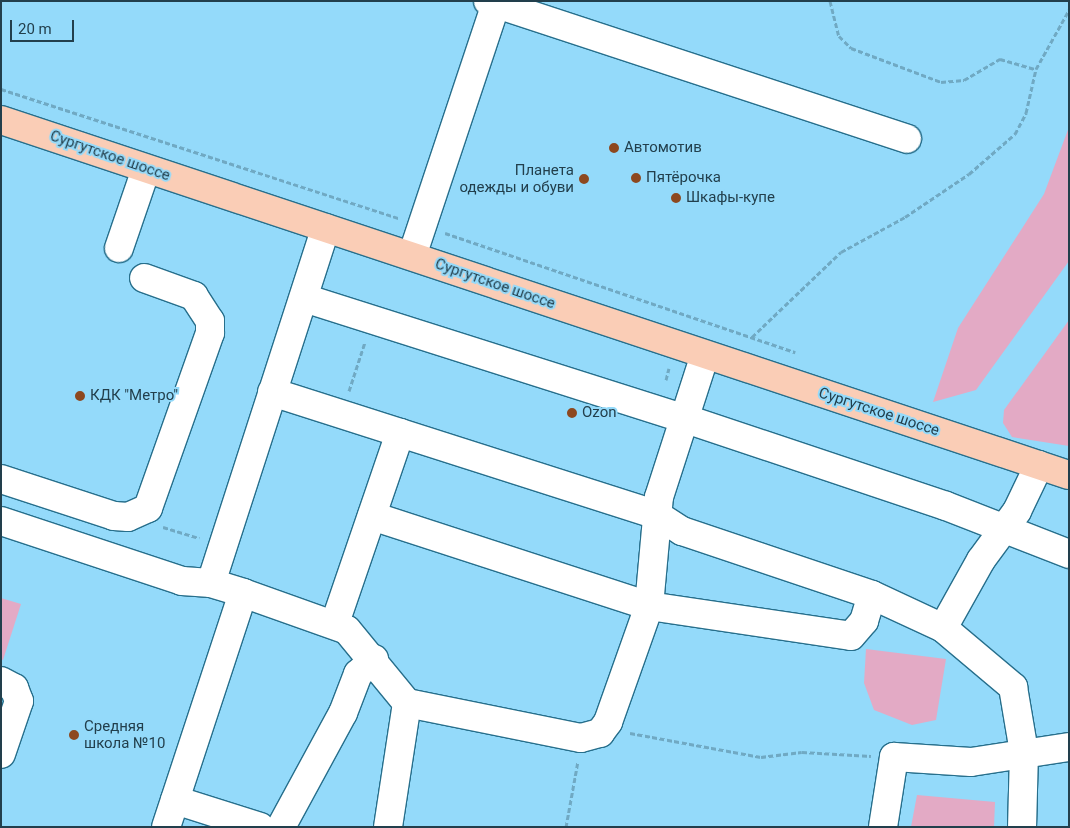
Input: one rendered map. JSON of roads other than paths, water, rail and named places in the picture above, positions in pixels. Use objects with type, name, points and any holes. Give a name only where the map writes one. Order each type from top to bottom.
[{"type":"main road","name":"Сургутское шоссе","points":[[1,120],[1069,475]]},
{"type":"main road","name":"Сургутское шоссе","points":[[988,448],[1069,457]]},
{"type":"lane","points":[[412,256],[492,2],[907,139]]},
{"type":"lane","points":[[120,248],[146,169]]},
{"type":"lane","points":[[211,583],[326,228]]},
{"type":"lane","points":[[1,480],[114,516],[128,517],[148,508],[207,342],[210,321],[194,296],[144,278]]},
{"type":"lane","points":[[304,298],[683,418],[955,509],[1004,530],[1069,554]]},
{"type":"lane","points":[[1,521],[182,581],[211,583],[335,623],[374,659],[407,703],[590,738],[608,722],[649,606],[657,515],[683,418],[706,355]]},
{"type":"lane","points":[[272,392],[657,515],[682,531],[872,595],[943,628],[1014,687],[1024,752],[1022,827]]},
{"type":"lane","points":[[335,623],[400,433]]},
{"type":"lane","points":[[943,628],[1004,530],[1039,465]]},
{"type":"lane","points":[[372,516],[649,606],[851,636],[864,621],[872,595]]},
{"type":"lane","points":[[166,827],[243,593]]},
{"type":"lane","points":[[281,827],[343,713],[358,674],[374,659]]},
{"type":"lane","points":[[1,681],[14,688],[19,701],[1,754]]},
{"type":"lane","points":[[388,827],[407,703]]},
{"type":"lane","points":[[883,827],[894,757],[971,762],[1024,752],[1069,747]]},
{"type":"lane","points":[[174,800],[260,827]]},
{"type":"place","name":"Автомотив","points":[[614,148]]},
{"type":"place","name":"Пятёрочка","points":[[636,178]]},
{"type":"place","name":"Планета одежды и обуви","points":[[584,179]]},
{"type":"place","name":"Шкафы-купе","points":[[676,198]]},
{"type":"place","name":"КДК \"Метро\"","points":[[80,396]]},
{"type":"place","name":"Ozon","points":[[572,413]]},
{"type":"place","name":"Средняя школа №10","points":[[74,735]]}]
